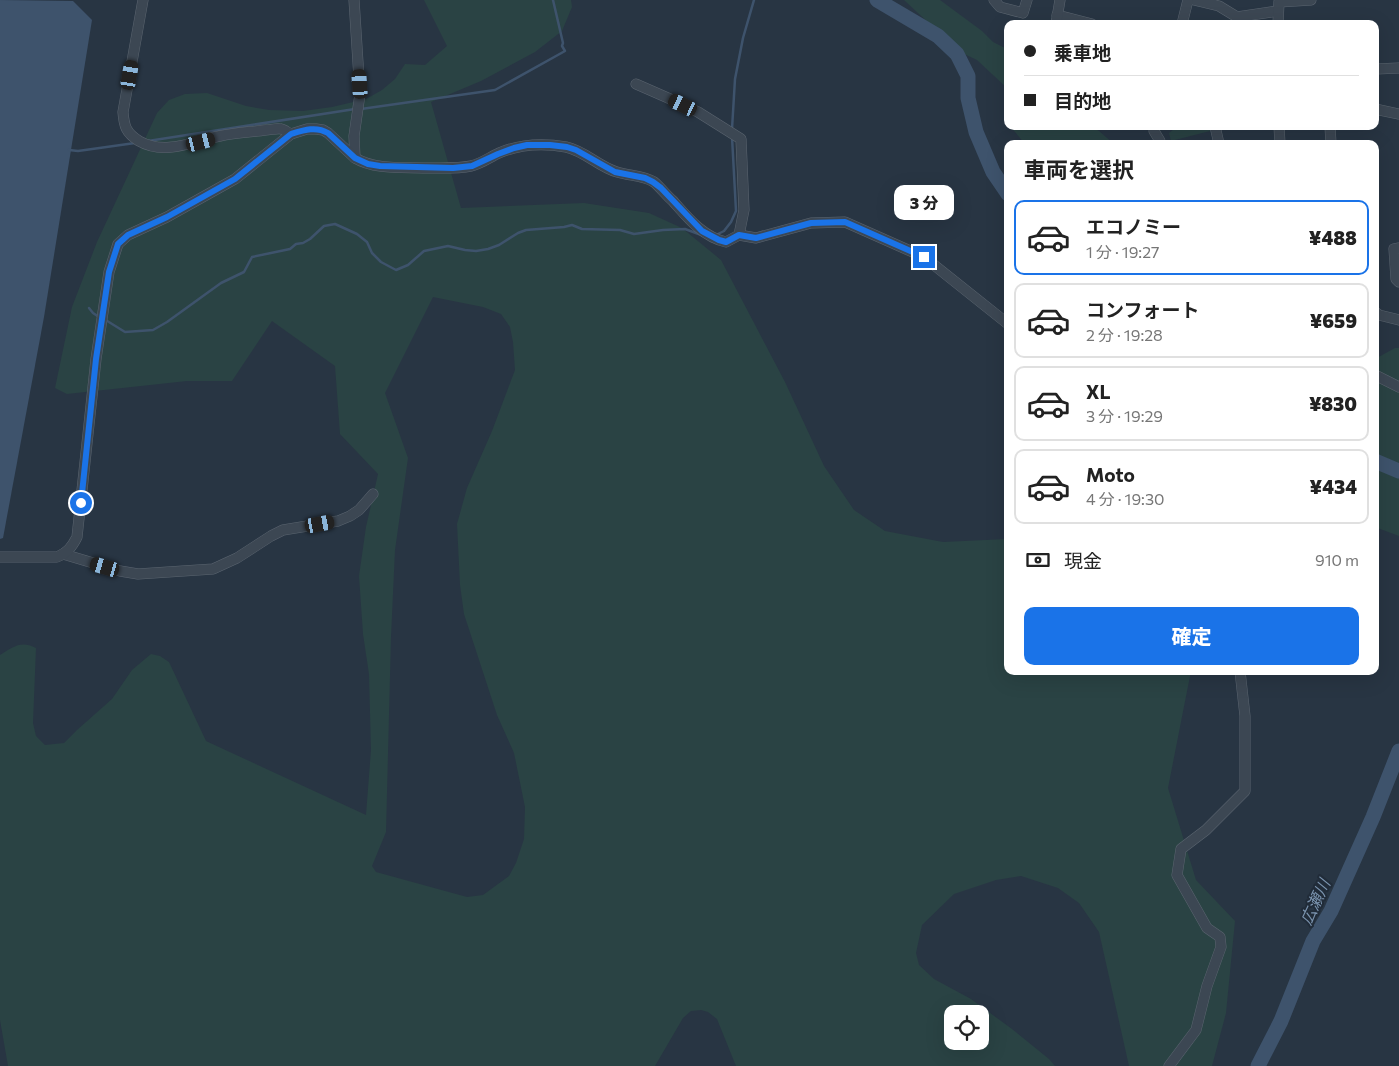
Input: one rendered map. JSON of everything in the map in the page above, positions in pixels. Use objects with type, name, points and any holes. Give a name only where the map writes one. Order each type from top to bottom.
[{"type":"street","points":[[143,0],[123,112],[127,132],[143,143],[169,148],[241,132],[281,128],[291,134]]},
{"type":"street","points":[[354,0],[360,94],[354,136],[355,158]]},
{"type":"street","points":[[995,1],[1000,7],[1023,13],[1027,0]]},
{"type":"street","points":[[1057,19],[1060,0]]},
{"type":"street","points":[[1183,20],[1188,0]]},
{"type":"street","points":[[1194,0],[1219,6],[1237,17],[1278,11]]},
{"type":"street","points":[[1278,20],[1279,2],[1311,0]]},
{"type":"street","points":[[1379,70],[1399,68]]},
{"type":"street","points":[[636,84],[698,112],[741,139],[744,210],[739,235]]},
{"type":"street","points":[[1379,110],[1399,114]]},
{"type":"street","points":[[0,557],[51,558],[71,548],[77,537],[96,359],[109,272],[118,244],[128,235],[167,217],[235,179],[291,134],[307,129],[323,130],[355,158],[368,164],[380,166],[453,168],[472,166],[498,154],[527,145],[567,147],[615,172],[645,178],[653,182],[702,231],[726,242],[739,235],[756,238],[811,223],[845,222],[924,257],[1004,321]]},
{"type":"street","points":[[1399,248],[1394,249],[1396,279],[1399,282]]},
{"type":"street","points":[[1379,315],[1399,320]]},
{"type":"street","points":[[1379,377],[1399,387]]},
{"type":"street","points":[[62,554],[120,571],[138,574],[213,569],[237,558],[283,530],[338,521],[350,516],[360,510],[374,494]]},
{"type":"street","points":[[1169,1066],[1196,1030],[1207,986],[1221,947],[1220,937],[1208,928],[1178,875],[1181,849],[1206,830],[1246,791],[1245,716],[1240,675]]},
{"type":"green space","points":[[424,0],[571,0],[572,7],[562,31],[535,52],[481,81],[431,102],[461,208],[584,203],[649,213],[682,228],[721,260],[785,382],[824,466],[854,510],[885,531],[943,542],[1004,539],[1004,675],[1190,675],[1168,788],[1196,880],[1235,921],[1226,1013],[1212,1066],[1129,1066],[1099,932],[1079,903],[1058,888],[1021,876],[996,880],[954,894],[922,925],[916,953],[919,965],[934,979],[979,1005],[944,1005],[944,1050],[989,1050],[989,1012],[1049,1059],[1055,1066],[736,1066],[717,1019],[708,1012],[701,1010],[691,1011],[683,1018],[655,1066],[8,1066],[0,1020],[0,655],[13,647],[21,645],[36,648],[33,723],[36,736],[45,745],[64,743],[112,699],[132,670],[151,654],[160,656],[169,662],[206,741],[366,815],[371,750],[369,674],[363,634],[359,576],[366,527],[378,474],[340,434],[335,366],[272,321],[232,381],[187,381],[67,394],[55,388],[72,307],[97,242],[157,113],[169,100],[185,94],[207,93],[246,106],[269,110],[303,111],[332,107],[366,99],[382,90],[395,79],[405,64],[425,65],[447,46]],"holes":[[[433,297],[483,307],[501,314],[510,327],[515,370],[492,431],[467,488],[457,524],[460,585],[464,614],[497,715],[514,753],[525,807],[524,839],[516,863],[509,876],[483,895],[467,897],[376,872],[372,866],[386,832],[395,550],[408,458],[385,393]]]},
{"type":"green space","points":[[904,0],[940,0],[982,31],[993,42],[1004,48],[1004,85],[977,60],[960,52]]},
{"type":"green space","points":[[1013,130],[1097,130],[1109,140],[1022,140]]},
{"type":"green space","points":[[1173,130],[1210,131],[1175,140],[1171,140],[1169,133]]},
{"type":"green space","points":[[1395,348],[1399,348],[1399,536],[1379,528],[1379,357]]},
{"type":"water","points":[[0,0],[73,1],[92,20],[44,317],[3,538],[0,539]]},
{"type":"waterway","points":[[361,109],[495,90],[565,51],[562,46],[563,43],[553,0]]},
{"type":"waterway","points":[[732,129],[735,79],[743,38],[754,0]]},
{"type":"waterway","name":"広瀬川","points":[[877,0],[938,36],[957,54],[968,76],[968,98],[976,132],[993,172],[1004,188]]},
{"type":"waterway","points":[[148,141],[355,109]]},
{"type":"waterway","points":[[716,235],[724,231],[736,211],[732,137]]},
{"type":"waterway","points":[[69,150],[78,151],[135,143]]},
{"type":"waterway","points":[[104,319],[125,332],[153,330],[221,283],[244,272],[252,257],[290,249],[296,244],[310,239],[324,226],[335,224],[357,234],[367,242],[372,253],[381,262],[396,270],[408,265],[424,251],[448,246],[476,251],[488,249],[526,230],[572,225],[582,229],[620,230],[634,234],[685,229],[704,236]]},
{"type":"waterway","points":[[89,308],[99,317]]},
{"type":"waterway","name":"広瀬川","points":[[1379,463],[1399,471]]},
{"type":"waterway","name":"広瀬川","points":[[1258,1066],[1281,1021],[1313,941],[1331,911],[1373,817],[1399,751]]},
{"type":"route","points":[[81,503],[96,359],[109,272],[118,244],[128,235],[167,217],[206,194],[222,187],[235,179],[291,134],[307,129],[323,130],[359,161],[380,166],[464,167],[472,166],[498,154],[527,145],[567,147],[586,155],[615,172],[645,178],[653,182],[702,231],[719,240],[726,242],[739,235],[756,238],[811,223],[845,222],[924,257]]}]
